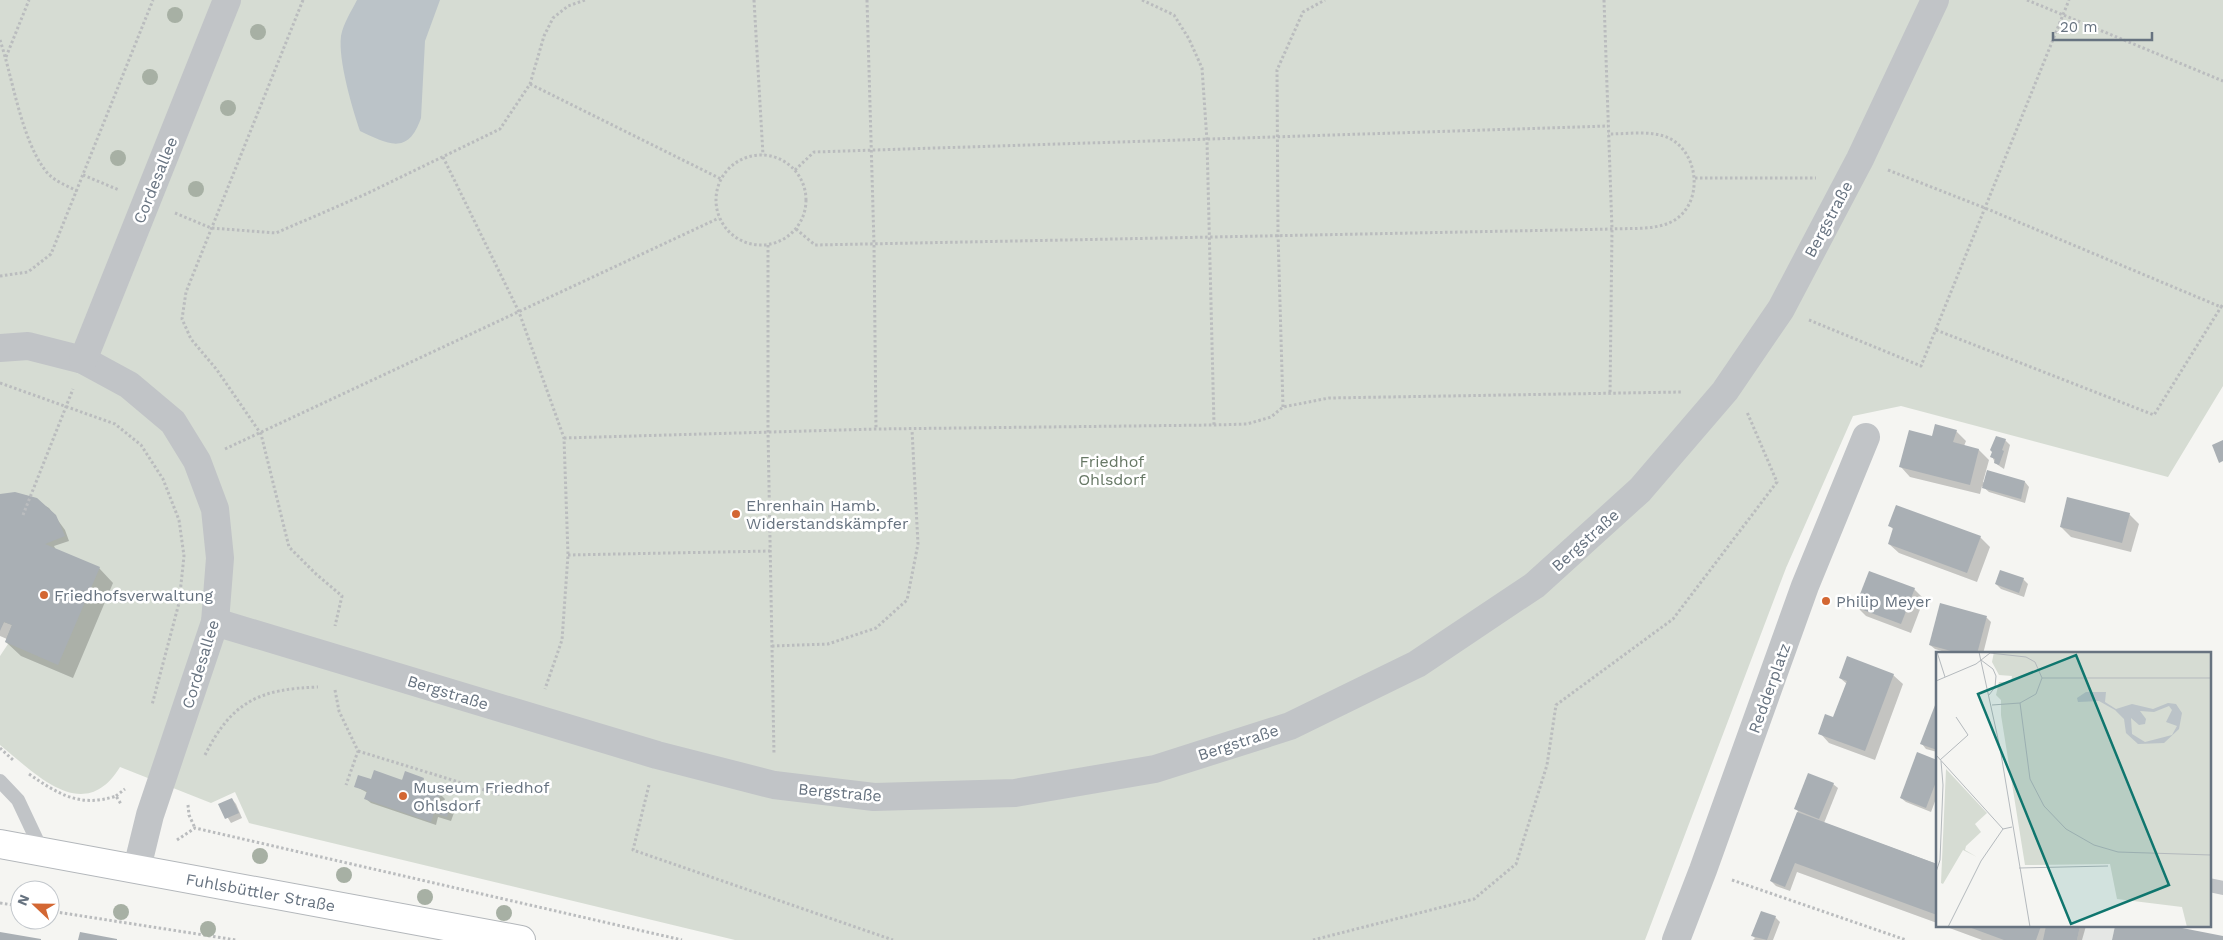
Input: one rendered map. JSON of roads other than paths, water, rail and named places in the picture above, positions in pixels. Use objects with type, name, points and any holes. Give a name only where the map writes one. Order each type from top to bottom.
[{"type":"main road","name":"Fuhlsbüttler Straße","points":[[0,844],[521,940]]},
{"type":"street","name":"Cordesallee","points":[[83,360],[227,0]]},
{"type":"street","name":"Bergstraße","points":[[215,622],[657,755],[774,785],[874,797],[1015,793],[1155,769],[1290,726],[1417,664],[1535,585],[1640,490],[1735,398],[1780,309],[1856,168],[1935,0]]},
{"type":"street","name":"Cordesallee","points":[[0,348],[28,346],[83,360],[129,385],[173,422],[197,462],[215,509],[220,558],[215,622],[150,815],[137,868]]},
{"type":"street","name":"Redderplatz","points":[[1676,940],[1805,586],[1866,437]]},
{"type":"lane","points":[[0,781],[18,800],[42,851]]},
{"type":"lane","points":[[2210,886],[2223,888]]},
{"type":"place","name":"Ehrenhain Hamb. Widerstandskämpfer","points":[[736,514]]},
{"type":"place","name":"Friedhofsverwaltung","points":[[44,595]]},
{"type":"place","name":"Philip Meyer","points":[[1826,601]]},
{"type":"place","name":"Museum Friedhof Ohlsdorf","points":[[403,796]]},
{"type":"park label","name":"Friedhof Ohlsdorf","points":[[1112,470]]}]
